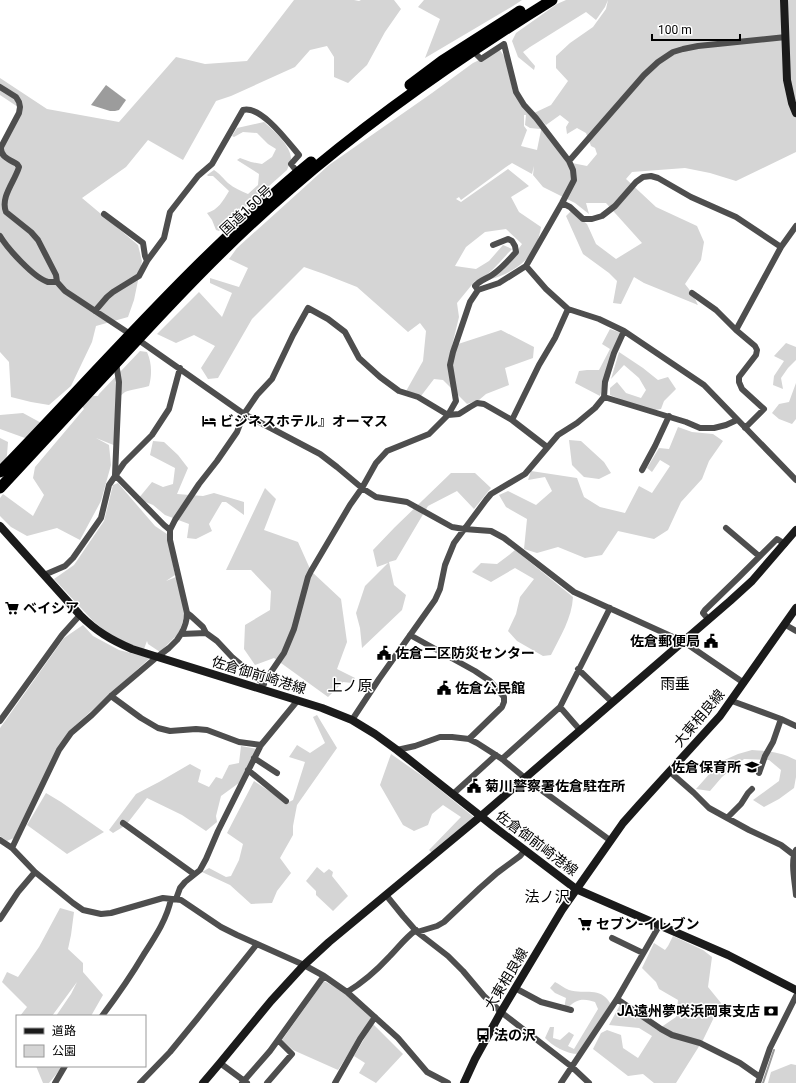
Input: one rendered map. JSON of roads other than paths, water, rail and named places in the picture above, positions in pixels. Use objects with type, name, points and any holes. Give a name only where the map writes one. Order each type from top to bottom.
[{"type":"highway","name":"国道150号","points":[[0,488],[116,363],[133,337],[216,246],[283,184],[329,146],[442,61],[538,0]]},
{"type":"highway","name":"国道150号","points":[[0,472],[133,337],[289,190],[332,153],[424,84],[472,51],[552,0]]},
{"type":"main road","points":[[784,0],[787,80],[792,103],[796,113]]},
{"type":"main road","name":"佐倉御前崎港線","points":[[0,526],[80,615],[115,642],[157,657],[262,686],[352,720],[397,750],[576,889],[734,958],[796,990]]},
{"type":"main road","points":[[203,1083],[270,1001],[304,965],[329,942],[481,816],[612,702],[710,620],[752,581],[796,530]]},
{"type":"main road","name":"大東相良線","points":[[464,1083],[501,1012],[576,889],[639,805],[732,701],[796,608]]},
{"type":"street","points":[[569,161],[644,75],[658,62],[673,52],[698,46],[786,37]]},
{"type":"street","points":[[187,613],[262,686],[284,653],[294,629],[311,571],[376,463],[387,451],[429,434],[448,415],[456,401],[450,364],[470,302],[478,290],[499,283],[526,266],[574,180],[573,170],[569,161],[536,118],[524,105],[516,92],[504,44],[481,59],[472,51]]},
{"type":"street","points":[[0,87],[16,97],[20,107],[19,113],[1,147],[0,152],[19,167],[6,195],[4,208],[6,212],[31,232],[38,240],[56,275],[57,282],[66,291],[180,368],[244,414],[320,454],[362,488],[376,497],[407,502],[452,527],[492,531],[504,538],[574,592],[684,642],[744,683]]},
{"type":"street","points":[[96,311],[113,292],[139,276],[147,261],[164,238],[170,212],[198,176],[212,164],[243,110],[251,110],[275,126],[299,155],[291,164],[298,173]]},
{"type":"street","points":[[562,203],[570,207],[583,219],[592,219],[602,216],[615,206],[642,177],[651,176],[658,178],[691,197],[736,217],[781,246]]},
{"type":"street","points":[[104,214],[143,243],[147,261]]},
{"type":"street","points":[[736,330],[781,246],[796,226]]},
{"type":"street","points":[[0,236],[4,243],[27,268],[47,282],[57,282]]},
{"type":"street","points":[[478,290],[476,286],[480,281],[493,274],[516,252],[512,241],[508,239],[493,245]]},
{"type":"street","points":[[526,266],[546,290],[568,309],[599,319],[624,331],[704,386],[796,480]]},
{"type":"street","points":[[692,293],[716,310],[755,346],[757,350],[756,355],[739,377],[739,382],[742,389],[764,409],[745,428]]},
{"type":"street","points":[[12,848],[60,750],[71,733],[111,696],[169,648],[177,640],[185,628],[187,613],[170,540],[170,530],[175,520],[237,432],[244,414],[257,395],[272,379],[308,308],[328,319],[345,332],[359,358],[380,377],[399,391],[418,397],[448,415],[459,414],[477,403],[484,404],[512,420],[547,447]]},
{"type":"street","points":[[512,420],[539,365],[555,338],[568,309]]},
{"type":"street","points":[[352,720],[435,600],[440,589],[445,565],[454,543],[491,494],[525,474],[558,435],[577,423],[595,408],[604,397],[605,382],[614,353],[624,331]]},
{"type":"street","points":[[116,363],[119,382],[115,475],[164,526],[170,530]]},
{"type":"street","points":[[44,575],[65,566],[73,558],[99,522],[109,485],[115,475],[124,463],[152,435],[169,409],[180,368]]},
{"type":"street","points":[[604,397],[669,416],[700,428],[726,426],[737,420]]},
{"type":"street","points":[[642,470],[669,416]]},
{"type":"street","points":[[726,528],[759,556]]},
{"type":"street","points":[[710,620],[703,613],[705,610],[777,539],[785,544]]},
{"type":"street","points":[[453,794],[560,707],[610,608]]},
{"type":"street","points":[[0,721],[62,635],[80,615]]},
{"type":"street","points":[[784,624],[796,631]]},
{"type":"street","points":[[181,634],[206,633]]},
{"type":"street","points":[[410,635],[475,671],[490,681],[504,697],[502,707],[468,739]]},
{"type":"street","points":[[578,669],[612,702]]},
{"type":"street","points":[[111,696],[141,718],[158,728],[170,731],[196,729],[207,730],[239,742],[261,745]]},
{"type":"street","points":[[103,1015],[134,971],[156,936],[173,899],[180,888],[200,870],[261,745],[298,700]]},
{"type":"street","points":[[732,701],[781,718],[796,726]]},
{"type":"street","points":[[560,707],[580,730]]},
{"type":"street","points":[[759,773],[765,756],[773,742],[781,718]]},
{"type":"street","points":[[397,750],[415,746],[440,737],[468,739],[499,757],[611,841]]},
{"type":"street","points":[[254,758],[277,772]]},
{"type":"street","points":[[248,770],[286,801]]},
{"type":"street","points":[[670,772],[709,808],[749,830],[795,852],[794,871],[796,895]]},
{"type":"street","points":[[727,818],[752,790]]},
{"type":"street","points":[[123,822],[194,874]]},
{"type":"street","points":[[0,840],[12,848],[35,872],[83,910],[101,914],[111,913],[163,898],[181,900],[221,927],[304,965],[324,976],[347,992],[398,1038],[427,1072],[448,1083]]},
{"type":"street","points":[[347,992],[380,966],[405,938],[416,931],[437,926],[444,922],[480,888],[520,856],[525,850]]},
{"type":"street","points":[[0,919],[18,892],[35,872]]},
{"type":"street","points":[[386,895],[416,931],[448,956],[484,996],[501,1012],[572,1067],[588,1083]]},
{"type":"street","points":[[561,1083],[617,999],[659,926]]},
{"type":"street","points":[[612,938],[643,954]]},
{"type":"street","points":[[140,1083],[170,1052],[257,944]]},
{"type":"street","points":[[220,1063],[244,1082],[270,1051],[324,976]]},
{"type":"street","points":[[515,988],[541,1002],[571,1010]]},
{"type":"street","points":[[617,999],[672,1035],[700,1043],[740,1064],[759,1080],[770,1048],[796,996]]},
{"type":"street","points":[[335,1083],[360,1039],[375,1017]]},
{"type":"street","points":[[267,1083],[292,1054],[278,1040]]},
{"type":"street","points":[[55,1083],[64,1067]]},
{"type":"waterway","points":[[763,1083],[774,1050]]},
{"type":"place","name":"ビジネスホテル』オーマス","points":[[209,421]]},
{"type":"place","name":"ベイシア","points":[[12,608]]},
{"type":"place","name":"佐倉郵便局","points":[[711,641]]},
{"type":"place","name":"佐倉二区防災センター","points":[[384,653]]},
{"type":"place","name":"佐倉公民館","points":[[444,688]]},
{"type":"place","name":"佐倉保育所","points":[[752,767]]},
{"type":"place","name":"菊川警察署佐倉駐在所","points":[[474,786]]},
{"type":"place","name":"セブン-イレブン","points":[[585,924]]},
{"type":"place","name":"JA遠州夢咲浜岡東支店","points":[[771,1011]]},
{"type":"place","name":"法の沢","points":[[483,1035]]},
{"type":"district","name":"雨垂","points":[[675,684]]},
{"type":"district","name":"上ノ原","points":[[350,686]]},
{"type":"district","name":"法ノ沢","points":[[547,897]]}]
